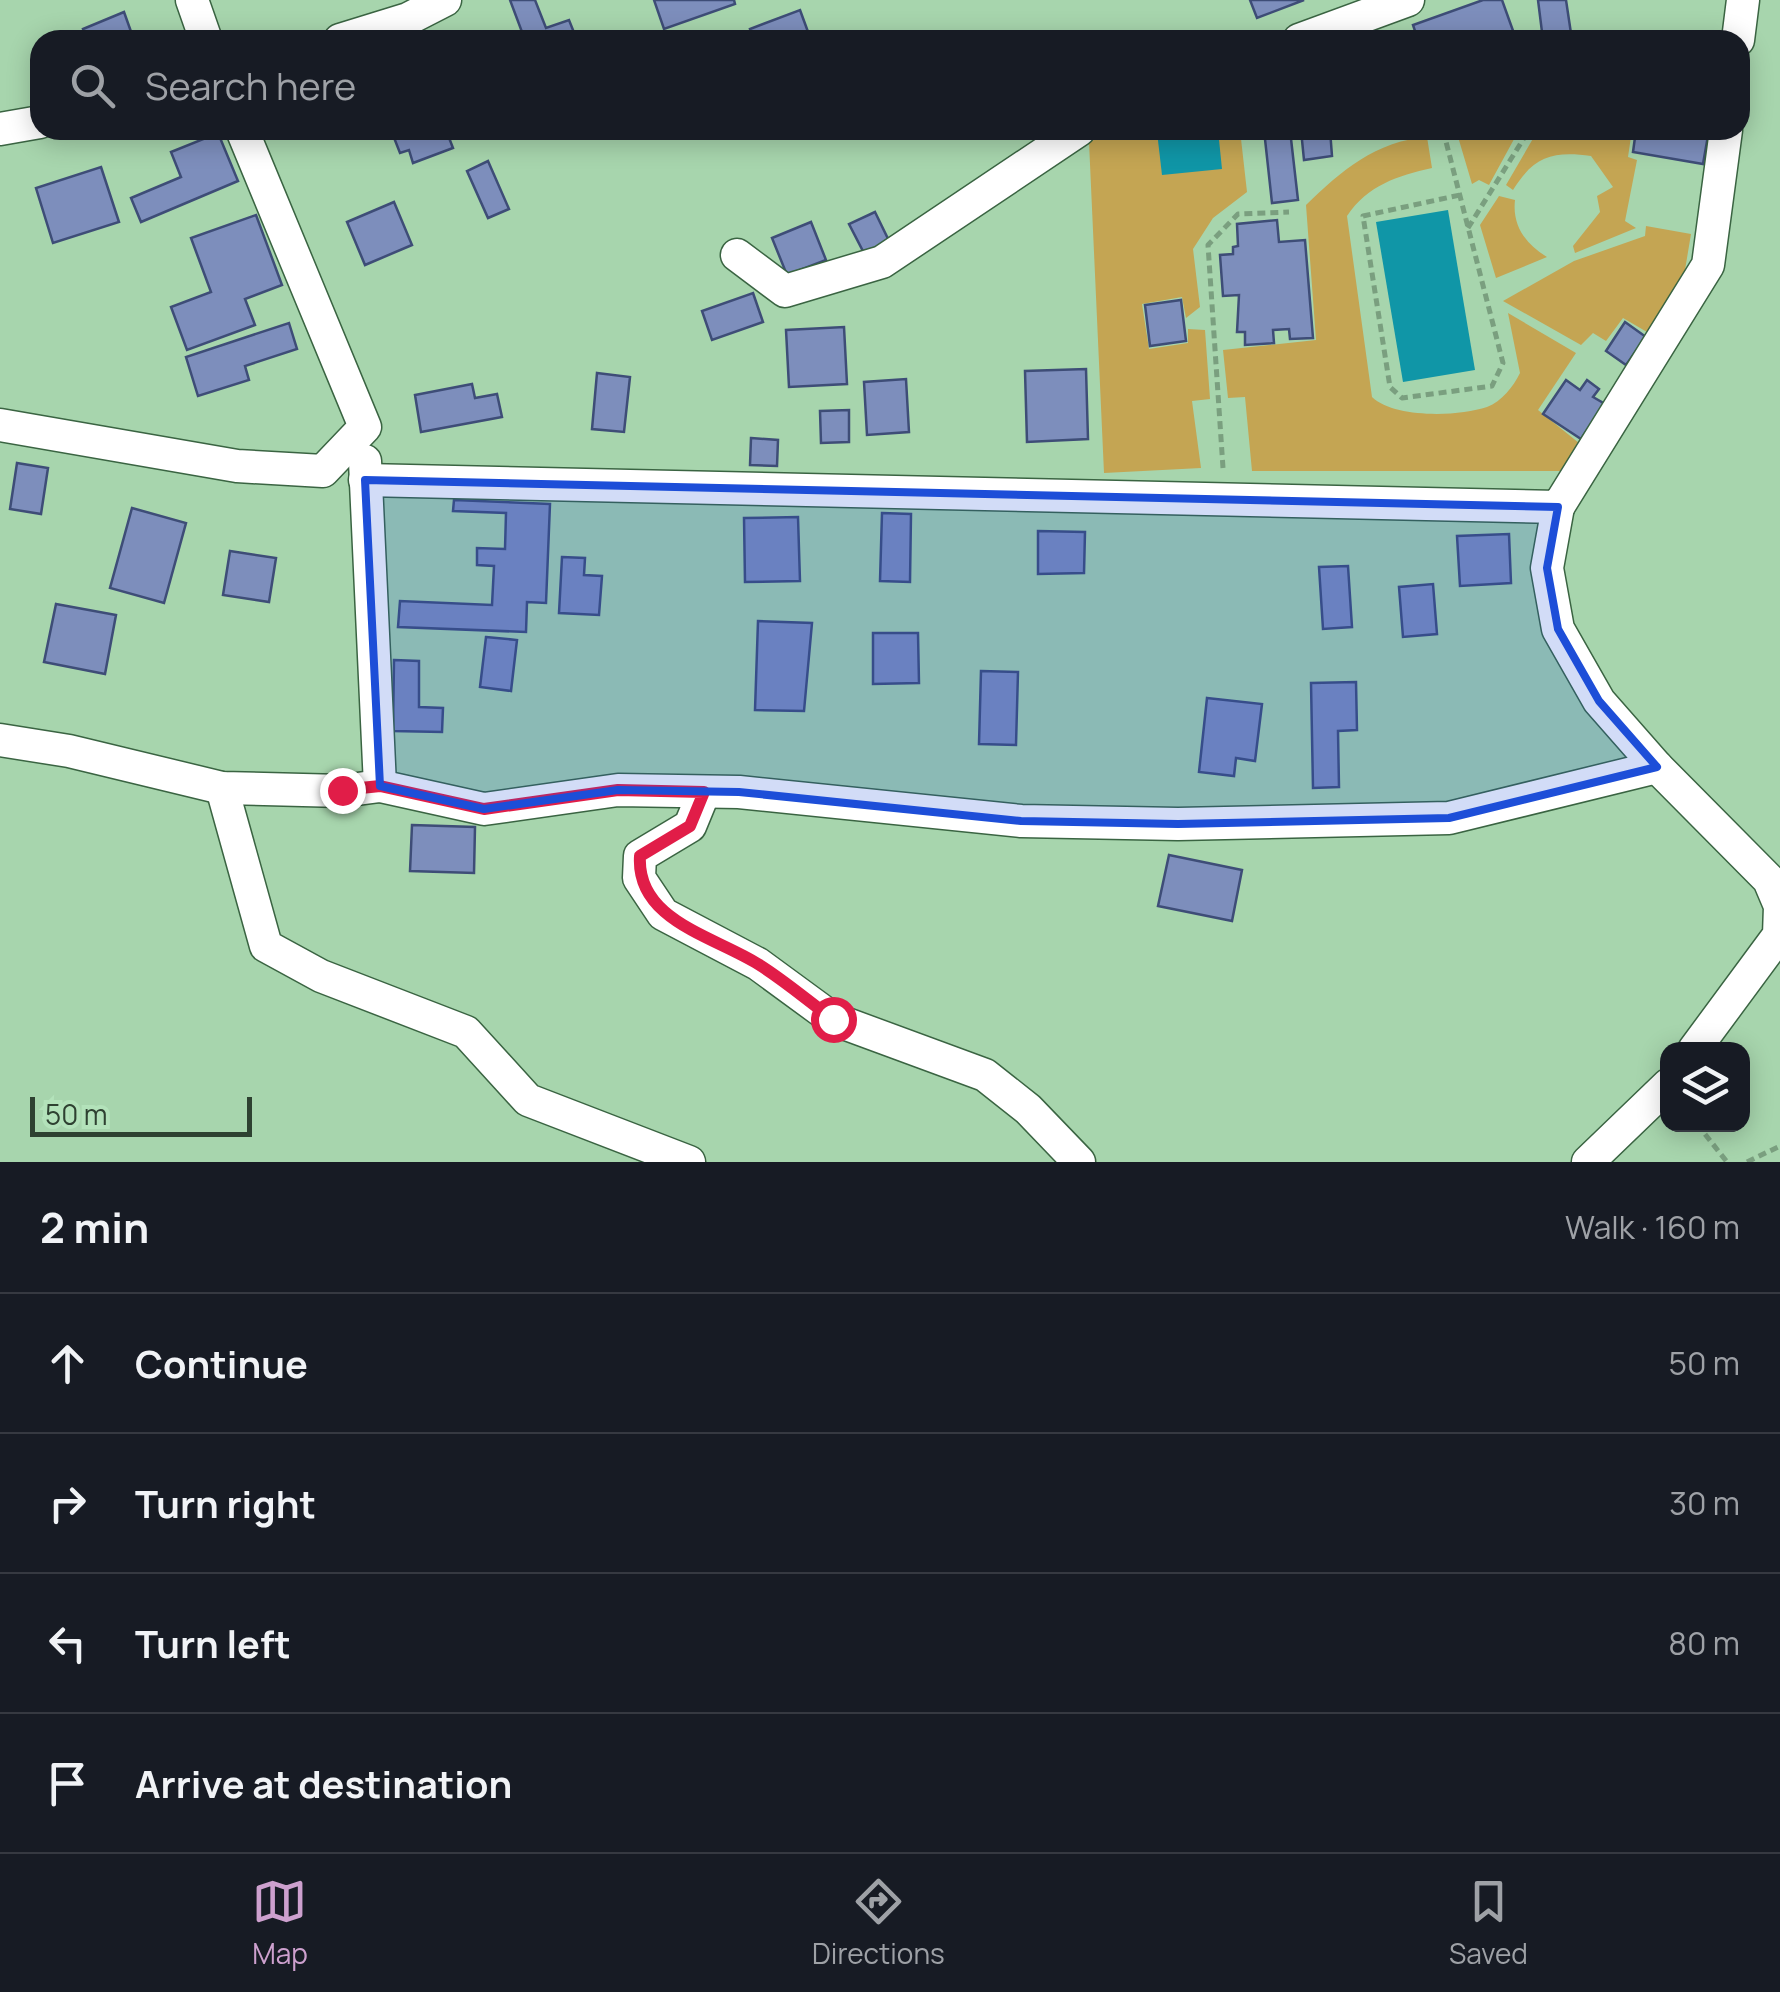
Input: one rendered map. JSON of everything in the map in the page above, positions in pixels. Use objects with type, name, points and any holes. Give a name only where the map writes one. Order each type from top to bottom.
[{"type":"street","points":[[192,0],[202,30]]},
{"type":"street","points":[[372,30],[408,19],[445,0]]},
{"type":"street","points":[[1327,30],[1408,0]]},
{"type":"street","points":[[1739,30],[1743,0]]},
{"type":"street","points":[[0,128],[30,124]]},
{"type":"street","points":[[246,140],[366,427],[365,480],[380,786]]},
{"type":"street","points":[[737,256],[785,291],[882,262],[1065,140]]},
{"type":"street","points":[[1700,1042],[1779,936],[1780,906],[1769,880],[1657,767],[1600,701],[1558,629],[1547,568],[1558,507],[1708,265],[1725,140]]},
{"type":"street","points":[[0,426],[237,466],[323,471],[366,427]]},
{"type":"street","points":[[365,480],[1558,507]]},
{"type":"street","points":[[0,740],[69,750],[222,788],[342,790],[380,786],[484,809],[618,790],[882,804],[1021,821],[1178,824],[1449,818],[1657,767]]},
{"type":"street","points":[[222,788],[266,946],[322,976],[466,1032],[528,1100],[689,1162]]},
{"type":"street","points":[[704,792],[690,826],[640,856],[638,878],[664,914],[758,964],[833,1019],[985,1075],[1028,1109],[1079,1162]]},
{"type":"street","points":[[1588,1162],[1660,1093]]},
{"type":"path","points":[[1446,140],[1460,196],[1468,228],[1503,363],[1492,386],[1402,398],[1390,387],[1363,216],[1460,196]]},
{"type":"path","points":[[1468,228],[1523,140]]},
{"type":"path","points":[[1224,476],[1208,245],[1238,214],[1290,212]]},
{"type":"path","points":[[1704,1132],[1728,1162]]},
{"type":"path","points":[[1747,1162],[1780,1146]]},
{"type":"highlighted area","points":[[365,480],[1558,507],[1547,568],[1558,629],[1599,701],[1657,767],[1449,818],[1178,824],[1021,821],[739,792],[618,790],[484,809],[380,786]]},
{"type":"shaded area","points":[[1241,140],[1247,192],[1213,218],[1193,249],[1200,307],[1186,318],[1182,297],[1142,304],[1149,349],[1188,343],[1188,329],[1205,330],[1210,399],[1192,401],[1201,468],[1104,473],[1089,142]]},
{"type":"shaded area","points":[[1427,140],[1432,168],[1384,183],[1347,216],[1372,397],[1395,409],[1426,414],[1459,413],[1492,404],[1506,393],[1520,373],[1508,313],[1576,353],[1538,410],[1579,443],[1560,471],[1252,471],[1245,397],[1228,398],[1223,350],[1316,340],[1306,205],[1360,160],[1391,145]]},
{"type":"shaded area","points":[[1459,140],[1514,140],[1489,185],[1479,180],[1472,184]]},
{"type":"shaded area","points":[[1532,140],[1631,140],[1628,157],[1637,160],[1625,221],[1636,228],[1575,253],[1573,246],[1600,212],[1597,196],[1613,187],[1591,156],[1566,154],[1546,158],[1529,170],[1513,190],[1506,185]]},
{"type":"shaded area","points":[[1499,196],[1515,200],[1522,233],[1547,257],[1496,278],[1480,225]]},
{"type":"shaded area","points":[[1646,226],[1691,234],[1683,282],[1647,332],[1623,318],[1606,341],[1593,333],[1581,345],[1503,301],[1574,261],[1645,236]]},
{"type":"water","points":[[1158,140],[1219,140],[1222,169],[1162,175]]},
{"type":"water","points":[[1448,210],[1475,370],[1403,382],[1376,222]]},
{"type":"building","points":[[510,0],[535,0],[546,28],[569,20],[573,30],[521,30]]},
{"type":"building","points":[[654,0],[734,0],[735,4],[664,29]]},
{"type":"building","points":[[1250,0],[1304,0],[1257,18]]},
{"type":"building","points":[[1483,0],[1502,0],[1513,30],[1415,30],[1413,25]]},
{"type":"building","points":[[1538,0],[1566,0],[1570,30],[1542,30]]},
{"type":"building","points":[[800,10],[807,30],[750,30]]},
{"type":"building","points":[[124,12],[130,30],[83,30]]},
{"type":"building","points":[[201,140],[221,140],[238,181],[141,222],[131,198],[181,177],[171,152]]},
{"type":"building","points":[[395,140],[450,140],[453,148],[413,163],[409,150],[400,153]]},
{"type":"building","points":[[1265,140],[1291,140],[1298,200],[1272,203]]},
{"type":"building","points":[[1302,140],[1331,140],[1332,156],[1304,160]]},
{"type":"building","points":[[1635,140],[1707,140],[1703,164],[1633,152]]},
{"type":"building","points":[[488,161],[509,209],[488,218],[467,171]]},
{"type":"building","points":[[101,167],[119,222],[53,243],[36,188]]},
{"type":"building","points":[[394,202],[412,245],[365,265],[347,222]]},
{"type":"building","points":[[875,212],[891,245],[866,257],[849,224]]},
{"type":"building","points":[[256,215],[282,285],[245,299],[255,325],[187,350],[171,307],[211,292],[191,238]]},
{"type":"building","points":[[1277,220],[1279,242],[1305,240],[1313,338],[1290,339],[1289,329],[1273,330],[1274,343],[1245,345],[1245,332],[1237,332],[1239,295],[1223,296],[1220,255],[1233,254],[1233,247],[1238,246],[1237,224]]},
{"type":"building","points":[[811,222],[826,260],[787,275],[772,238]]},
{"type":"building","points":[[753,293],[763,322],[712,340],[702,311]]},
{"type":"building","points":[[1181,300],[1186,341],[1150,346],[1145,305]]},
{"type":"building","points":[[1625,322],[1646,337],[1626,365],[1606,351]]},
{"type":"building","points":[[289,323],[297,349],[245,366],[249,380],[198,396],[186,357]]},
{"type":"building","points":[[844,327],[847,384],[789,387],[786,330]]},
{"type":"building","points":[[1086,369],[1088,439],[1027,442],[1025,371]]},
{"type":"building","points":[[597,373],[630,377],[624,432],[592,429]]},
{"type":"building","points":[[906,379],[909,432],[867,435],[864,382]]},
{"type":"building","points":[[1566,380],[1580,390],[1587,380],[1599,389],[1593,397],[1605,404],[1581,439],[1543,414]]},
{"type":"building","points":[[472,384],[475,398],[497,394],[502,417],[421,432],[415,395]]},
{"type":"building","points":[[849,410],[849,442],[821,443],[820,411]]},
{"type":"building","points":[[751,438],[778,440],[777,466],[750,465]]},
{"type":"building","points":[[17,463],[48,468],[41,514],[10,509]]},
{"type":"building","points":[[454,500],[550,504],[546,603],[527,602],[526,632],[398,627],[400,601],[492,605],[494,566],[477,565],[477,548],[505,549],[506,513],[453,511]]},
{"type":"building","points":[[132,508],[186,523],[164,603],[110,588]]},
{"type":"building","points":[[882,513],[911,514],[910,582],[880,581]]},
{"type":"building","points":[[798,517],[800,581],[745,582],[744,518]]},
{"type":"building","points":[[1038,531],[1085,532],[1084,573],[1038,574]]},
{"type":"building","points":[[1509,534],[1511,583],[1460,586],[1457,536]]},
{"type":"building","points":[[230,551],[276,558],[269,602],[223,595]]},
{"type":"building","points":[[562,557],[585,558],[584,575],[602,576],[599,615],[559,613]]},
{"type":"building","points":[[1348,566],[1352,627],[1323,629],[1319,567]]},
{"type":"building","points":[[1433,584],[1437,634],[1403,637],[1399,587]]},
{"type":"building","points":[[56,604],[116,615],[105,674],[44,662]]},
{"type":"building","points":[[758,621],[812,623],[804,711],[755,710]]},
{"type":"building","points":[[873,633],[918,633],[919,683],[873,684]]},
{"type":"building","points":[[486,637],[517,640],[511,691],[480,687]]},
{"type":"building","points":[[394,660],[419,661],[419,707],[443,708],[442,732],[393,731]]},
{"type":"building","points":[[981,671],[1018,672],[1016,745],[979,744]]},
{"type":"building","points":[[1356,682],[1357,730],[1338,731],[1339,787],[1313,788],[1311,683]]},
{"type":"building","points":[[1207,698],[1262,704],[1255,761],[1236,758],[1234,776],[1199,772]]},
{"type":"building","points":[[412,825],[475,827],[474,873],[410,871]]},
{"type":"building","points":[[1169,855],[1242,870],[1232,921],[1158,906]]},
{"type":"route","points":[[342,790],[380,786],[484,809],[618,790],[704,792],[690,826],[640,856],[638,878],[664,914],[758,964],[833,1019]]}]
